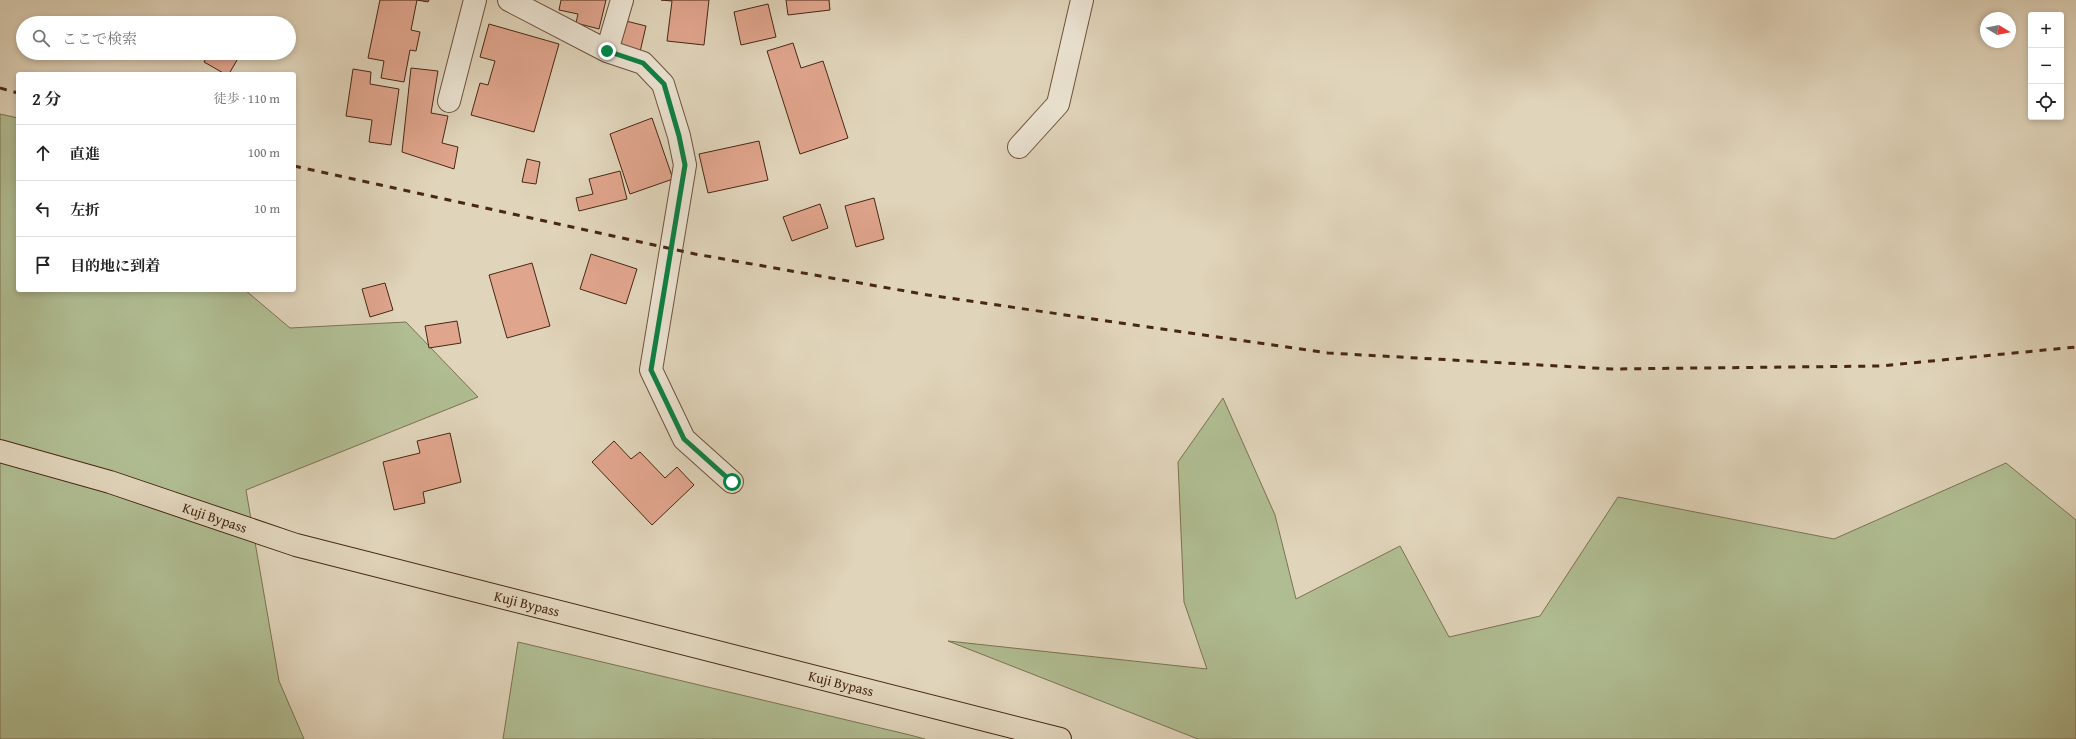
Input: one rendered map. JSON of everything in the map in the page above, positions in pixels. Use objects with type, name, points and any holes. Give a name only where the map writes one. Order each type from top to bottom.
[{"type":"highway","name":"Kuji Bypass","points":[[0,451],[110,482],[296,545],[1060,739]]},
{"type":"street","points":[[449,101],[475,0]]},
{"type":"street","points":[[509,0],[607,51],[643,63],[664,84],[679,136],[685,165],[651,370],[684,439],[732,482]]},
{"type":"street","points":[[607,51],[622,0]]},
{"type":"street","points":[[1019,147],[1058,104],[1082,0]]},
{"type":"green space","points":[[0,114],[16,118],[16,292],[247,292],[290,328],[406,322],[478,397],[246,490],[279,681],[304,739],[0,739]]},
{"type":"green space","points":[[1223,398],[1275,515],[1296,599],[1400,546],[1449,637],[1540,616],[1618,497],[1834,539],[2006,463],[2076,520],[2076,739],[1198,739],[948,641],[1207,669],[1184,602],[1178,462]]},
{"type":"green space","points":[[518,642],[910,735],[925,739],[503,739]]},
{"type":"building","points":[[380,0],[417,0],[411,30],[420,32],[416,51],[410,50],[404,82],[381,78],[384,61],[368,58]]},
{"type":"building","points":[[417,0],[429,0],[428,2]]},
{"type":"building","points":[[561,0],[606,0],[599,29],[576,23],[578,14],[559,10]]},
{"type":"building","points":[[661,0],[709,0],[704,45],[667,41],[672,1]]},
{"type":"building","points":[[786,0],[829,0],[830,10],[788,15]]},
{"type":"building","points":[[768,4],[776,37],[741,45],[734,12]]},
{"type":"building","points":[[622,20],[646,26],[640,52],[617,47]]},
{"type":"building","points":[[489,24],[559,44],[534,132],[471,115],[480,83],[488,85],[495,61],[480,57]]},
{"type":"building","points":[[793,43],[801,68],[823,61],[848,138],[800,154],[767,51]]},
{"type":"building","points":[[205,60],[237,60],[230,72],[222,72],[204,62]]},
{"type":"building","points":[[411,68],[438,71],[431,113],[448,116],[442,143],[458,147],[454,169],[402,152]]},
{"type":"building","points":[[353,69],[371,72],[370,84],[399,89],[391,145],[369,142],[372,120],[346,116]]},
{"type":"building","points":[[652,118],[673,179],[630,194],[610,134]]},
{"type":"building","points":[[759,141],[768,180],[708,193],[699,154]]},
{"type":"building","points":[[527,159],[540,162],[536,184],[522,182]]},
{"type":"building","points":[[620,171],[627,199],[579,211],[576,198],[593,194],[589,179]]},
{"type":"building","points":[[874,198],[884,239],[856,247],[845,206]]},
{"type":"building","points":[[820,204],[828,228],[792,241],[783,217]]},
{"type":"building","points":[[591,254],[637,269],[626,304],[580,289]]},
{"type":"building","points":[[532,263],[550,326],[507,338],[489,275]]},
{"type":"building","points":[[385,283],[393,310],[370,317],[362,289]]},
{"type":"building","points":[[457,321],[461,343],[429,348],[425,326]]},
{"type":"building","points":[[450,433],[461,482],[423,492],[425,503],[394,510],[383,462],[420,453],[417,441]]},
{"type":"building","points":[[614,441],[631,459],[640,452],[665,478],[677,467],[694,485],[652,525],[592,462]]},
{"type":"railway","points":[[0,88],[16,92]]},
{"type":"railway","points":[[296,166],[695,254],[928,295],[1328,353],[1612,369],[1880,366],[2076,347]]},
{"type":"route","points":[[607,51],[643,63],[664,84],[679,136],[685,165],[651,370],[684,439],[732,482]]}]
